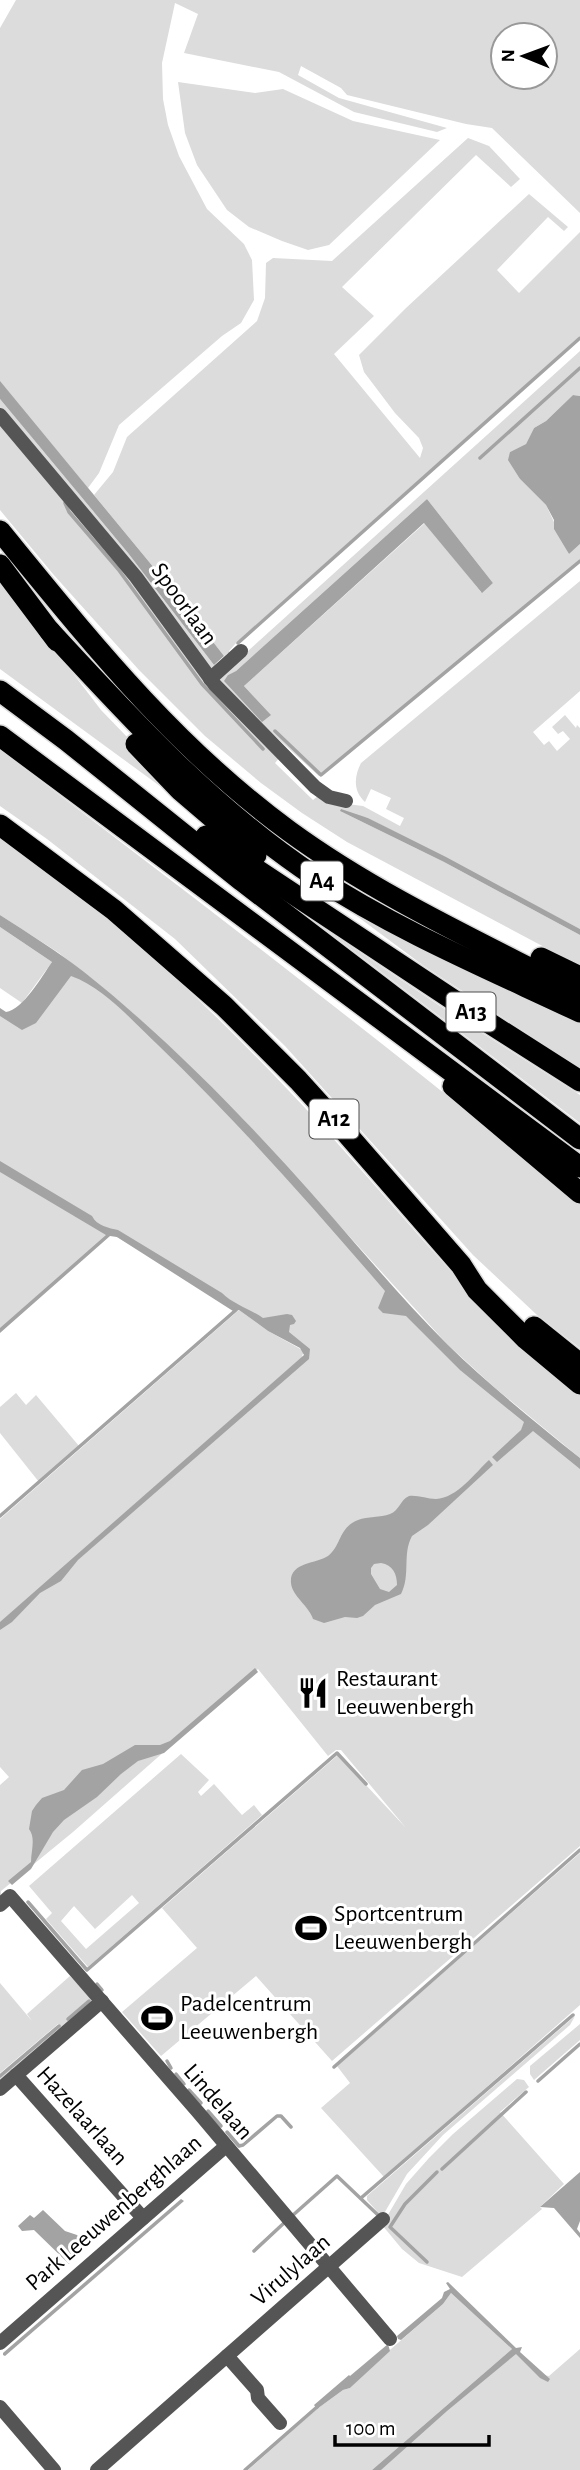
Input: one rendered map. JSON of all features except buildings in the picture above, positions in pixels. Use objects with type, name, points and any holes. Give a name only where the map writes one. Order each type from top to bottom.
[{"type":"highway","name":"A4","points":[[0,531],[135,692],[199,758],[291,833],[378,887],[580,994]]},
{"type":"highway","name":"A4","points":[[0,565],[104,706],[180,790],[221,827],[364,942]]},
{"type":"highway","name":"A4","points":[[50,630],[189,777],[291,860],[363,906],[417,936],[580,1012]]},
{"type":"highway","name":"A4","points":[[0,691],[66,740],[242,881],[580,1139]]},
{"type":"highway","points":[[0,736],[580,1167]]},
{"type":"highway","name":"A13","points":[[66,740],[364,942],[580,1081]]},
{"type":"highway","name":"A12","points":[[0,824],[129,922],[232,1014],[323,1107],[461,1265],[477,1290],[526,1339],[580,1384]]},
{"type":"highway","points":[[378,887],[478,926],[580,977]]},
{"type":"highway","points":[[363,1007],[580,1193]]},
{"type":"highway","name":"A12","points":[[461,1265],[484,1280],[527,1322],[580,1364]]},
{"type":"street","name":"Spoorlaan","points":[[0,415],[136,577],[210,679],[315,787],[329,797],[346,801]]},
{"type":"street","points":[[210,679],[241,652]]},
{"type":"street","name":"Lindelaan","points":[[5,1901],[102,2001],[390,2339]]},
{"type":"street","points":[[0,2090],[102,2001]]},
{"type":"street","name":"Hazelaarlaan","points":[[16,2076],[143,2218]]},
{"type":"street","name":"Park Leeuwenberghlaan","points":[[0,2343],[226,2146]]},
{"type":"street","name":"Virulylaan","points":[[97,2470],[383,2219]]},
{"type":"street","points":[[227,2356],[257,2390],[258,2398],[280,2423]]},
{"type":"street","points":[[0,2407],[54,2470]]},
{"type":"shaded area","points":[[16,0],[580,0],[580,213],[492,128],[347,95],[341,88],[301,66],[298,75],[339,98],[447,128],[437,132],[354,112],[279,72],[184,53],[198,14],[175,3],[162,63],[163,99],[168,125],[179,156],[207,209],[244,244],[252,260],[254,300],[241,323],[222,336],[119,425],[99,473],[88,488],[0,382],[0,28]]},
{"type":"shaded area","points":[[178,82],[255,93],[283,89],[353,121],[440,140],[329,245],[308,250],[249,227],[227,210],[197,165],[185,133]]},
{"type":"shaded area","points":[[468,138],[489,146],[520,179],[511,187],[476,155],[342,287],[374,316],[334,354],[420,458],[423,448],[419,438],[395,413],[364,372],[359,355],[529,194],[568,227],[564,231],[548,217],[497,270],[519,293],[580,232],[580,336],[236,643],[229,651],[230,657],[216,669],[209,669],[135,571],[0,409],[0,399],[128,553],[214,665],[228,656],[228,653],[224,656],[94,495],[113,472],[127,437],[257,321],[265,298],[266,263],[273,258],[332,261]]},
{"type":"shaded area","points":[[580,351],[580,396],[573,395],[546,421],[534,428],[526,444],[510,452],[520,479],[546,505],[569,554],[580,544],[580,560],[319,776],[264,726],[218,678]],"holes":[[[427,499],[493,583],[481,592],[425,523],[244,686],[270,714],[228,675],[236,671]]]},
{"type":"shaded area","points":[[0,381],[224,656],[214,665],[128,553],[0,399]]},
{"type":"shaded area","points":[[573,395],[580,396],[580,544],[569,554],[554,529],[554,520],[546,505],[520,479],[508,460],[510,452],[526,444],[534,428],[546,421]]},
{"type":"shaded area","points":[[0,420],[280,757],[275,763],[313,800],[318,796],[339,803],[363,806],[400,826],[404,818],[386,809],[391,798],[371,789],[365,802],[361,798],[356,784],[361,763],[580,581],[580,691],[533,732],[544,745],[549,741],[557,751],[570,739],[563,731],[558,734],[552,727],[565,715],[576,728],[577,725],[580,728],[580,929],[368,818],[340,811],[444,862],[580,935],[580,966],[347,842],[261,783],[205,736],[139,670],[0,510]]},
{"type":"shaded area","points":[[427,499],[493,583],[482,593],[424,523],[244,686],[271,715],[262,722],[224,681],[228,675],[236,671]]},
{"type":"shaded area","points":[[0,578],[101,710],[209,822],[0,669]]},
{"type":"shaded area","points":[[0,750],[365,1031],[580,1204],[580,1348],[537,1315],[473,1255],[285,1046],[175,939],[47,839],[0,806]]},
{"type":"shaded area","points":[[341,809],[368,818],[446,857],[580,929],[580,935],[444,862],[340,811]]},
{"type":"shaded area","points":[[0,839],[46,871],[133,940],[214,1015],[330,1135],[500,1324],[580,1393],[580,1458],[447,1344],[242,1118],[134,1014],[59,953],[0,915]]},
{"type":"shaded area","points":[[349,902],[580,1017],[580,1068],[424,966],[346,908]]},
{"type":"shaded area","points":[[0,915],[84,972],[138,1017],[189,1065],[287,1166],[426,1323],[496,1389],[580,1458],[580,1469],[533,1431],[497,1462],[492,1457],[521,1430],[524,1422],[460,1370],[406,1316],[383,1313],[378,1308],[385,1291],[217,1104],[107,997],[71,976],[36,1023],[22,1030],[0,1016],[0,1008],[6,1012],[12,1010],[25,999],[52,962],[0,927]]},
{"type":"shaded area","points":[[0,927],[52,962],[22,1003],[0,988]]},
{"type":"shaded area","points":[[322,927],[580,1095],[580,1123]]},
{"type":"shaded area","points":[[67,963],[113,1000],[199,1081],[442,1343],[510,1405],[580,1463],[580,1846],[332,2061],[256,1976],[161,2056],[122,2012],[197,1948],[162,1908],[338,1755],[406,1828],[341,1750],[328,1756],[258,1669],[73,1832],[1,1891],[0,1899],[0,1785],[9,1777],[0,1767],[0,1519],[239,1310],[268,1331],[304,1351],[301,1359],[306,1357],[305,1348],[110,1233],[0,1330],[0,1010],[9,1016]]},
{"type":"shaded area","points":[[0,1161],[92,1216],[100,1224],[118,1230],[263,1318],[292,1315],[296,1321],[290,1325],[289,1332],[310,1349],[309,1359],[78,1560],[61,1581],[40,1593],[12,1622],[0,1630],[0,1622],[304,1355],[300,1348],[268,1331],[239,1310],[233,1311],[117,1237],[110,1236],[0,1333],[0,1328],[106,1235],[0,1172]]},
{"type":"shaded area","points":[[16,1393],[26,1405],[36,1395],[79,1446],[39,1482],[0,1433],[0,1407]]},
{"type":"shaded area","points":[[489,1460],[493,1465],[428,1525],[412,1536],[407,1550],[406,1579],[401,1594],[375,1605],[357,1618],[345,1617],[324,1623],[313,1619],[292,1588],[294,1571],[328,1556],[352,1523],[390,1514],[409,1496],[444,1498],[465,1484]],"holes":[[[381,1563],[394,1571],[397,1581],[397,1585],[389,1592],[380,1589],[371,1574],[374,1564]]]},
{"type":"shaded area","points":[[255,1668],[258,1672],[164,1753],[138,1761],[97,1797],[64,1820],[53,1832],[31,1869],[12,1885],[8,1881],[31,1862],[33,1840],[29,1829],[32,1811],[42,1798],[64,1790],[82,1770],[103,1764],[135,1745],[160,1745],[170,1741]]},
{"type":"shaded area","points":[[181,1754],[209,1780],[198,1792],[201,1796],[214,1784],[242,1815],[254,1805],[262,1815],[88,1967],[46,1919],[52,1913],[29,1886]],"holes":[[[132,1895],[139,1903],[86,1949],[61,1921],[74,1906],[95,1929]]]},
{"type":"shaded area","points":[[580,1853],[580,2005],[384,2177],[321,2108],[350,2083],[337,2066]]},
{"type":"shaded area","points":[[70,1976],[91,1997],[92,2003],[0,2084],[0,2077],[60,2026],[58,2024],[0,2073],[0,1983],[32,2021],[27,2014]]},
{"type":"shaded area","points":[[575,2016],[570,2025],[443,2135],[407,2174],[382,2217],[367,2200],[367,2196]]},
{"type":"shaded area","points":[[580,2024],[580,2040],[534,2080],[530,2074],[530,2066]]},
{"type":"shaded area","points":[[517,2079],[524,2080],[529,2087],[500,2112],[564,2184],[540,2207],[542,2209],[462,2277],[419,2263],[402,2249],[382,2225],[406,2184],[429,2158]]},
{"type":"shaded area","points":[[580,2172],[580,2221],[577,2229],[580,2238],[554,2208],[540,2207]]},
{"type":"shaded area","points":[[181,2199],[184,2201],[3,2355],[3,2353]]},
{"type":"shaded area","points":[[43,2210],[65,2231],[77,2235],[87,2247],[69,2264],[34,2230],[22,2231],[18,2226],[30,2215],[34,2218]]},
{"type":"shaded area","points":[[446,2283],[516,2348],[522,2347],[520,2352],[550,2379],[548,2382],[540,2378],[516,2354],[381,2470],[372,2470],[512,2349],[451,2293],[443,2304],[401,2340],[398,2339],[397,2336],[450,2289]]},
{"type":"shaded area","points":[[451,2293],[512,2349],[372,2470],[248,2470],[317,2409],[350,2388],[443,2304]]},
{"type":"shaded area","points":[[388,2344],[390,2351],[350,2388],[317,2409],[314,2405]]},
{"type":"shaded area","points":[[516,2349],[543,2375],[549,2376],[580,2349],[580,2470],[379,2470]]},
{"type":"waterway","points":[[238,643],[580,338]]},
{"type":"waterway","points":[[480,458],[580,368]]},
{"type":"waterway","points":[[65,503],[69,512],[118,569],[202,684],[263,749]]},
{"type":"waterway","points":[[275,731],[321,775],[580,561]]},
{"type":"waterway","points":[[0,1516],[236,1310]]},
{"type":"waterway","points":[[28,1902],[87,1970],[337,1753],[366,1784]]},
{"type":"waterway","points":[[334,2067],[580,1850]]},
{"type":"waterway","points":[[97,1984],[102,1990]]},
{"type":"waterway","points":[[68,2019],[89,2001]]},
{"type":"waterway","points":[[361,2198],[573,2015]]},
{"type":"waterway","points":[[0,2076],[59,2026]]},
{"type":"waterway","points":[[538,2081],[580,2044]]},
{"type":"waterway","points":[[167,2061],[171,2068]]},
{"type":"waterway","points":[[176,2074],[184,2084]]},
{"type":"waterway","points":[[189,2090],[201,2103]]},
{"type":"waterway","points":[[442,2169],[526,2092]]},
{"type":"waterway","points":[[208,2111],[221,2126]]},
{"type":"waterway","points":[[227,2132],[239,2146],[277,2116],[281,2116],[291,2127]]},
{"type":"waterway","points":[[427,2262],[390,2227],[405,2204],[437,2172]]},
{"type":"waterway","points":[[292,2216],[337,2176],[378,2215]]},
{"type":"waterway","points":[[254,2251],[284,2223]]},
{"type":"waterway","points":[[245,2470],[317,2407]]},
{"type":"place","name":"Restaurant Leeuwenbergh","points":[[313,1693]]},
{"type":"place","name":"Sportcentrum Leeuwenbergh","points":[[311,1928]]},
{"type":"place","name":"Padelcentrum Leeuwenbergh","points":[[157,2018]]}]
